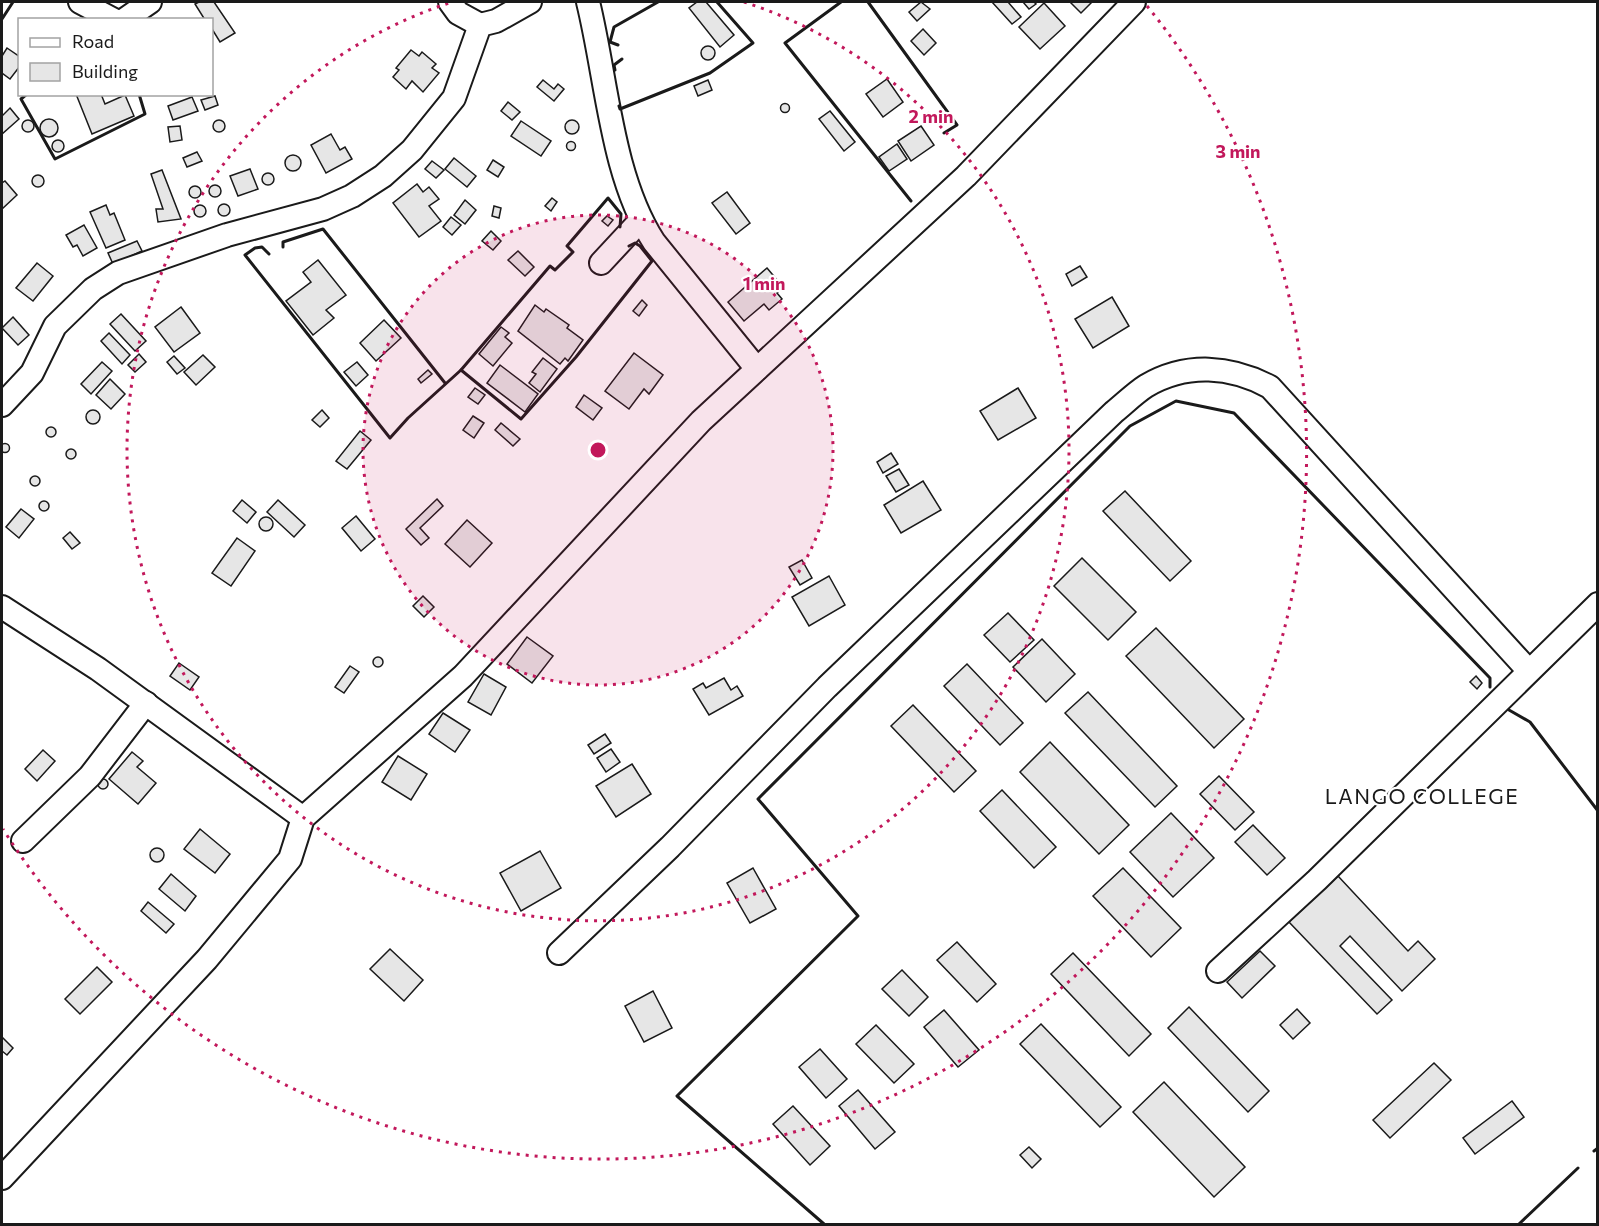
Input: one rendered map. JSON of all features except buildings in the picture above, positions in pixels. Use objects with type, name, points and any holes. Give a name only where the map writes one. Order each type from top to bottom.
[{"type":"street","points":[[80,2],[110,18]]},
{"type":"street","points":[[127,18],[150,2]]},
{"type":"street","points":[[450,2],[458,13],[480,25],[496,21],[530,2]]},
{"type":"street","points":[[588,2],[620,162],[640,221],[654,242],[757,369]]},
{"type":"street","points":[[2,1178],[207,959],[290,858],[303,818],[463,676],[701,421],[966,176],[1134,2]]},
{"type":"street","points":[[2,405],[32,372],[54,326],[93,289],[118,273],[227,235],[323,209],[352,196],[383,176],[412,150],[454,98],[480,25]]},
{"type":"street","points":[[601,263],[640,221]]},
{"type":"street","points":[[559,953],[670,847],[827,687],[1114,412],[1147,386],[1182,372],[1218,368],[1253,378],[1270,387],[1528,670]]},
{"type":"street","points":[[1218,971],[1317,880],[1528,670],[1598,604]]},
{"type":"street","points":[[2,607],[98,669],[303,818]]},
{"type":"street","points":[[23,842],[90,776],[146,704]]},
{"type":"wall","points":[[2,19],[13,2]]},
{"type":"wall","points":[[618,45],[610,42],[614,27],[658,2]]},
{"type":"wall","points":[[619,106],[620,109],[710,73],[753,43],[717,2]]},
{"type":"wall","points":[[841,2],[785,43],[911,201]]},
{"type":"wall","points":[[868,2],[957,125],[944,133]]},
{"type":"wall","points":[[615,70],[614,65],[622,59]]},
{"type":"wall","points":[[25,96],[21,99],[55,159],[145,114],[140,96]]},
{"type":"wall","points":[[269,254],[262,247],[255,248],[245,255],[390,438],[408,418],[461,370],[550,266],[555,270],[573,252],[567,246],[608,198],[621,214],[620,227]]},
{"type":"wall","points":[[283,247],[283,242],[323,229],[445,383]]},
{"type":"wall","points":[[461,370],[521,419],[576,357],[652,261],[640,246],[635,243],[629,246]]},
{"type":"wall","points":[[824,1224],[677,1096],[858,916],[758,799],[1130,426],[1176,401],[1234,413],[1490,678],[1490,687]]},
{"type":"wall","points":[[1509,710],[1530,722],[1598,811]]},
{"type":"wall","points":[[1594,1151],[1598,1148]]},
{"type":"wall","points":[[1519,1224],[1578,1168]]},
{"type":"district","name":"LANGO COLLEGE","points":[[1422,797]]}]
